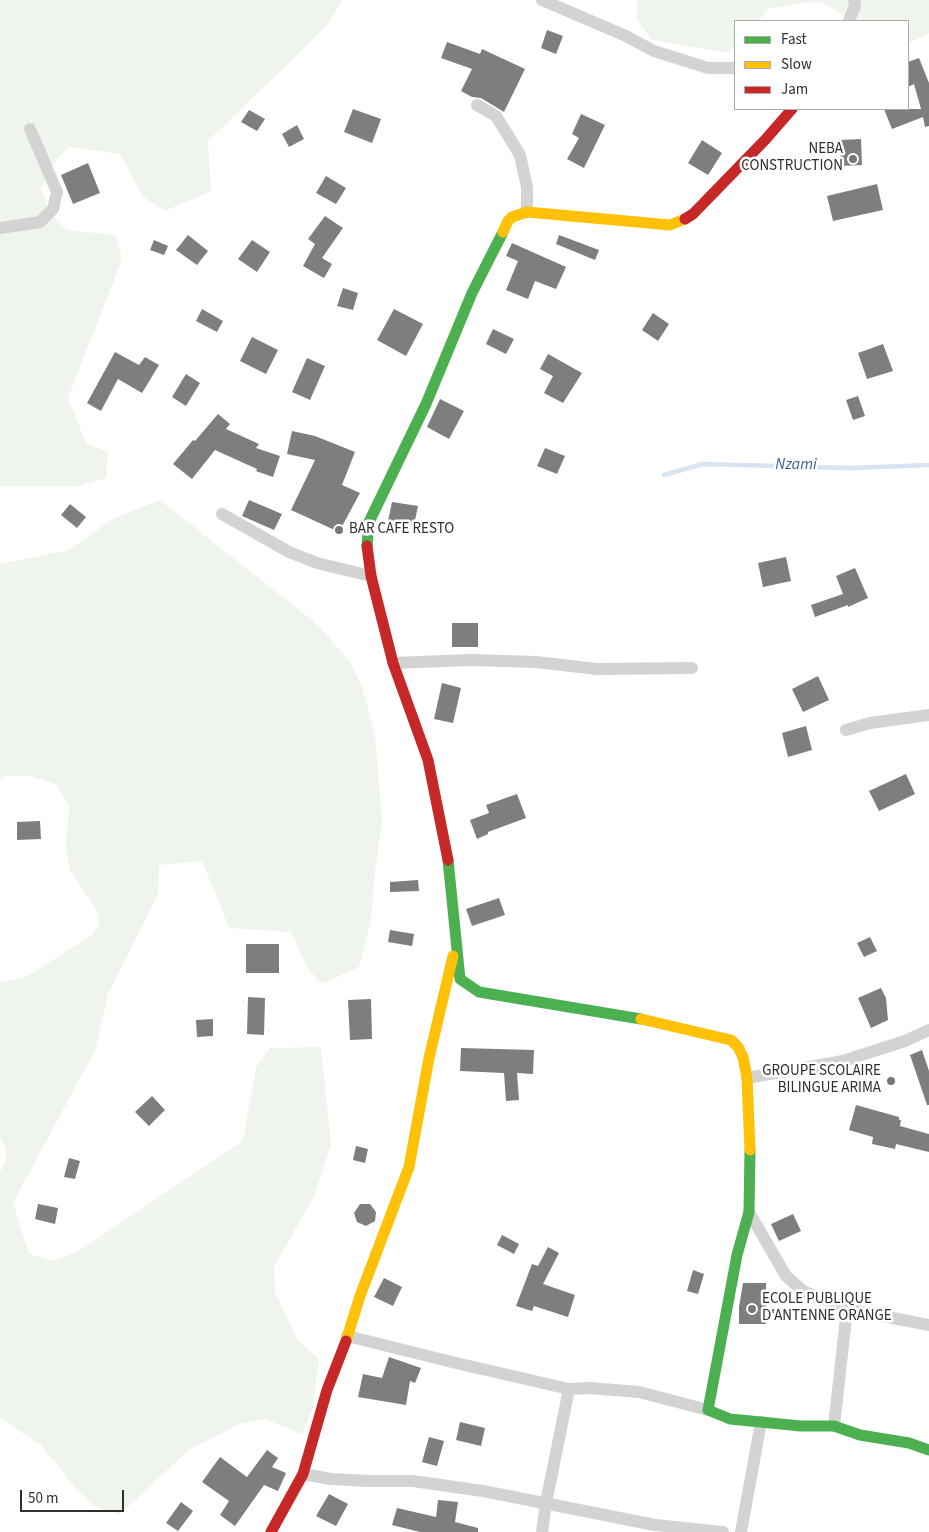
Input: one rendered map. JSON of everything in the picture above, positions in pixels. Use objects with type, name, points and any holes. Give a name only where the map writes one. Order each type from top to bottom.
[{"type":"street","points":[[542,0],[626,36],[654,51],[708,68],[734,68]]},
{"type":"street","points":[[849,20],[855,6],[854,0]]},
{"type":"street","points":[[477,105],[496,116],[520,155],[527,187],[527,212]]},
{"type":"street","points":[[708,1410],[737,1255],[749,1212],[750,1158],[747,1078],[743,1057],[738,1047],[731,1040],[648,1020],[478,992],[460,979],[448,858],[428,760],[393,664],[371,576],[367,549],[369,522],[426,404],[472,293],[508,221],[512,217],[527,212],[670,224],[682,221],[693,214],[765,140],[791,110]]},
{"type":"street","points":[[0,228],[40,222],[53,209],[57,192],[30,129]]},
{"type":"street","points":[[222,514],[289,552],[317,562],[371,576]]},
{"type":"street","points":[[393,664],[471,660],[536,662],[597,669],[692,668]]},
{"type":"street","points":[[846,730],[870,723],[929,715]]},
{"type":"street","points":[[271,1532],[303,1474],[327,1390],[360,1296],[409,1168],[429,1058],[456,945]]},
{"type":"street","points":[[747,1078],[843,1061],[904,1041],[929,1030]]},
{"type":"street","points":[[749,1212],[786,1276],[803,1291],[848,1309],[929,1325]]},
{"type":"street","points":[[834,1426],[848,1309]]},
{"type":"street","points":[[347,1336],[569,1389],[590,1388],[639,1392],[708,1410],[730,1419],[801,1426],[834,1426],[860,1435],[909,1444],[929,1450]]},
{"type":"street","points":[[542,1532],[569,1389]]},
{"type":"street","points":[[741,1532],[761,1422]]},
{"type":"street","points":[[303,1474],[331,1479],[369,1482],[413,1482],[483,1491],[655,1525],[722,1532]]},
{"type":"shaded area","points":[[0,0],[342,0],[326,27],[208,141],[211,191],[165,211],[143,197],[120,154],[69,147],[52,165],[41,188],[49,212],[67,230],[116,235],[122,259],[68,398],[86,443],[108,452],[106,478],[79,486],[0,486]]},
{"type":"shaded area","points":[[637,0],[929,0],[929,33],[911,42],[909,42],[909,20],[850,20],[820,1],[770,8],[759,20],[734,20],[734,47],[728,53],[652,40],[637,20]]},
{"type":"shaded area","points":[[160,500],[318,625],[350,662],[362,686],[375,735],[382,821],[371,921],[359,967],[322,984],[308,969],[291,932],[229,928],[202,861],[159,865],[158,894],[108,994],[96,1048],[13,1203],[29,1254],[53,1261],[77,1252],[243,1141],[256,1067],[270,1048],[321,1047],[331,1145],[315,1194],[274,1267],[275,1292],[297,1339],[319,1359],[313,1407],[302,1434],[264,1419],[239,1424],[190,1449],[120,1514],[95,1507],[76,1489],[41,1445],[0,1418],[0,1171],[4,1166],[7,1152],[0,1137],[0,983],[26,977],[91,936],[99,925],[98,912],[70,871],[66,845],[69,805],[55,784],[31,776],[5,776],[0,778],[0,564],[69,550],[111,520]]},
{"type":"building","points":[[547,30],[563,36],[556,54],[541,48]]},
{"type":"building","points":[[447,42],[480,54],[482,49],[525,69],[504,112],[481,98],[472,97],[461,91],[472,69],[441,58]]},
{"type":"building","points":[[919,58],[929,83],[929,126],[925,127],[923,117],[892,129],[884,110],[921,109],[914,84],[909,86],[909,62]]},
{"type":"building","points":[[353,109],[381,119],[372,143],[344,132]]},
{"type":"building","points":[[249,110],[265,119],[257,131],[241,122]]},
{"type":"building","points":[[581,114],[605,125],[584,168],[567,159],[579,138],[572,134]]},
{"type":"building","points":[[297,125],[304,139],[289,147],[282,134]]},
{"type":"building","points":[[861,139],[862,165],[841,166],[840,140]]},
{"type":"building","points":[[702,140],[722,153],[708,175],[688,163]]},
{"type":"building","points":[[88,163],[100,193],[73,204],[61,175]]},
{"type":"building","points":[[326,176],[346,188],[336,204],[316,193]]},
{"type":"building","points":[[877,184],[883,210],[833,221],[827,196]]},
{"type":"building","points":[[325,216],[343,228],[322,258],[332,264],[324,278],[303,266],[315,244],[308,239]]},
{"type":"building","points":[[188,235],[208,251],[197,265],[176,250]]},
{"type":"building","points":[[559,235],[599,250],[595,260],[556,244]]},
{"type":"building","points":[[154,240],[168,246],[164,255],[150,250]]},
{"type":"building","points":[[252,240],[270,252],[257,272],[238,259]]},
{"type":"building","points":[[512,243],[566,267],[556,289],[535,281],[528,299],[506,290],[518,261],[506,256]]},
{"type":"building","points":[[343,288],[358,293],[353,310],[337,306]]},
{"type":"building","points":[[202,309],[223,321],[217,332],[196,321]]},
{"type":"building","points":[[394,309],[423,324],[406,356],[377,340]]},
{"type":"building","points":[[653,313],[669,324],[658,341],[642,330]]},
{"type":"building","points":[[493,329],[514,339],[506,354],[486,344]]},
{"type":"building","points":[[252,337],[278,350],[266,374],[240,361]]},
{"type":"building","points":[[883,344],[893,371],[867,379],[858,353]]},
{"type":"building","points":[[115,352],[139,365],[145,357],[159,365],[142,393],[118,379],[101,411],[87,403]]},
{"type":"building","points":[[548,354],[582,373],[563,403],[544,393],[553,376],[540,369]]},
{"type":"building","points":[[307,358],[325,366],[310,400],[292,392]]},
{"type":"building","points":[[186,374],[200,383],[186,406],[172,397]]},
{"type":"building","points":[[858,396],[865,416],[853,420],[846,400]]},
{"type":"building","points":[[440,399],[464,411],[449,439],[427,427]]},
{"type":"building","points":[[218,414],[230,424],[226,429],[259,444],[256,448],[280,456],[273,477],[256,471],[257,469],[215,450],[192,479],[173,464]]},
{"type":"building","points":[[292,431],[315,436],[355,452],[342,485],[360,493],[339,532],[291,510],[315,460],[287,454]]},
{"type":"building","points":[[545,448],[565,456],[557,474],[537,466]]},
{"type":"building","points":[[249,500],[282,514],[274,530],[242,516]]},
{"type":"building","points":[[392,502],[418,506],[414,525],[388,521]]},
{"type":"building","points":[[70,504],[86,517],[77,528],[61,515]]},
{"type":"building","points":[[786,557],[791,581],[763,587],[758,563]]},
{"type":"building","points":[[855,568],[868,598],[848,607],[848,605],[815,617],[811,605],[843,594],[836,576]]},
{"type":"building","points":[[452,623],[478,623],[478,647],[452,647]]},
{"type":"building","points":[[818,676],[829,700],[803,712],[792,689]]},
{"type":"building","points":[[442,683],[461,688],[453,723],[434,719]]},
{"type":"building","points":[[806,726],[812,750],[788,757],[782,733]]},
{"type":"building","points":[[906,774],[915,794],[879,811],[869,791]]},
{"type":"building","points":[[517,794],[526,818],[488,832],[488,834],[477,839],[470,820],[489,813],[486,805]]},
{"type":"building","points":[[40,821],[41,839],[17,840],[17,822]]},
{"type":"building","points":[[418,880],[419,891],[390,892],[390,882]]},
{"type":"building","points":[[499,898],[505,915],[472,926],[466,909]]},
{"type":"building","points":[[390,930],[414,934],[412,946],[388,942]]},
{"type":"building","points":[[870,937],[877,951],[864,957],[857,943]]},
{"type":"building","points":[[246,944],[279,944],[279,973],[246,973]]},
{"type":"building","points":[[881,988],[886,998],[888,1020],[871,1028],[858,998]]},
{"type":"building","points":[[248,997],[265,998],[264,1035],[247,1034]]},
{"type":"building","points":[[371,999],[372,1039],[350,1040],[348,1000]]},
{"type":"building","points":[[213,1019],[213,1036],[197,1037],[196,1020]]},
{"type":"building","points":[[461,1048],[534,1050],[533,1074],[517,1073],[519,1100],[506,1101],[504,1073],[460,1071]]},
{"type":"building","points":[[922,1050],[929,1071],[929,1105],[927,1105],[910,1055]]},
{"type":"building","points":[[152,1096],[165,1110],[149,1126],[135,1112]]},
{"type":"building","points":[[856,1105],[899,1117],[899,1120],[901,1120],[900,1126],[929,1134],[929,1152],[896,1144],[895,1149],[872,1144],[873,1137],[849,1130]]},
{"type":"building","points":[[356,1146],[368,1149],[365,1163],[353,1160]]},
{"type":"building","points":[[69,1158],[80,1161],[75,1179],[64,1177]]},
{"type":"building","points":[[38,1204],[58,1208],[55,1224],[35,1219]]},
{"type":"building","points":[[360,1204],[370,1204],[376,1212],[375,1221],[366,1226],[357,1222],[354,1213]]},
{"type":"building","points":[[793,1214],[801,1231],[779,1241],[771,1224]]},
{"type":"building","points":[[502,1235],[519,1244],[514,1254],[497,1245]]},
{"type":"building","points":[[548,1247],[559,1253],[543,1284],[575,1295],[568,1317],[534,1306],[532,1311],[516,1306],[532,1264],[538,1266]]},
{"type":"building","points":[[693,1270],[704,1274],[698,1294],[687,1291]]},
{"type":"building","points":[[384,1278],[402,1287],[393,1306],[374,1297]]},
{"type":"building","points":[[743,1283],[766,1283],[766,1324],[739,1324],[739,1307]]},
{"type":"building","points":[[389,1357],[421,1368],[415,1383],[410,1381],[406,1405],[358,1397],[363,1374],[382,1378]]},
{"type":"building","points":[[460,1422],[485,1428],[481,1446],[456,1440]]},
{"type":"building","points":[[429,1437],[444,1441],[437,1466],[422,1462]]},
{"type":"building","points":[[267,1450],[278,1458],[272,1467],[286,1473],[278,1491],[264,1485],[235,1526],[220,1515],[229,1501],[202,1482],[220,1457],[247,1477]]},
{"type":"building","points":[[329,1494],[348,1504],[336,1526],[316,1516]]},
{"type":"building","points":[[438,1500],[458,1502],[455,1522],[478,1528],[478,1532],[420,1532],[392,1525],[397,1508],[436,1517]]},
{"type":"building","points":[[181,1502],[193,1511],[178,1531],[166,1523]]},
{"type":"waterway","name":"Nzami","points":[[664,475],[703,464],[850,468],[929,465]]},
{"type":"traffic: fast","points":[[367,546],[369,522],[426,404],[472,293],[503,232]]},
{"type":"traffic: fast","points":[[448,860],[460,979],[479,992],[641,1019]]},
{"type":"traffic: fast","points":[[750,1150],[749,1212],[737,1255],[708,1410],[730,1419],[801,1426],[834,1426],[860,1435],[909,1443],[929,1450]]},
{"type":"traffic: slow","points":[[503,232],[512,217],[527,212],[670,225],[685,219]]},
{"type":"traffic: slow","points":[[346,1341],[360,1296],[409,1167],[429,1058],[453,956]]},
{"type":"traffic: slow","points":[[641,1019],[731,1040],[738,1047],[743,1057],[747,1078],[750,1150]]},
{"type":"traffic: jam","points":[[685,219],[693,214],[765,140],[791,110]]},
{"type":"traffic: jam","points":[[367,546],[371,576],[393,663],[428,760],[448,860]]},
{"type":"traffic: jam","points":[[271,1532],[303,1474],[327,1390],[346,1341]]},
{"type":"place","name":"NEBA CONSTRUCTION","points":[[853,159]]},
{"type":"place","name":"BAR CAFE RESTO","points":[[339,530]]},
{"type":"place","name":"GROUPE SCOLAIRE BILINGUE ARIMA","points":[[891,1081]]},
{"type":"place","name":"ECOLE PUBLIQUE D'ANTENNE ORANGE","points":[[752,1309]]}]
